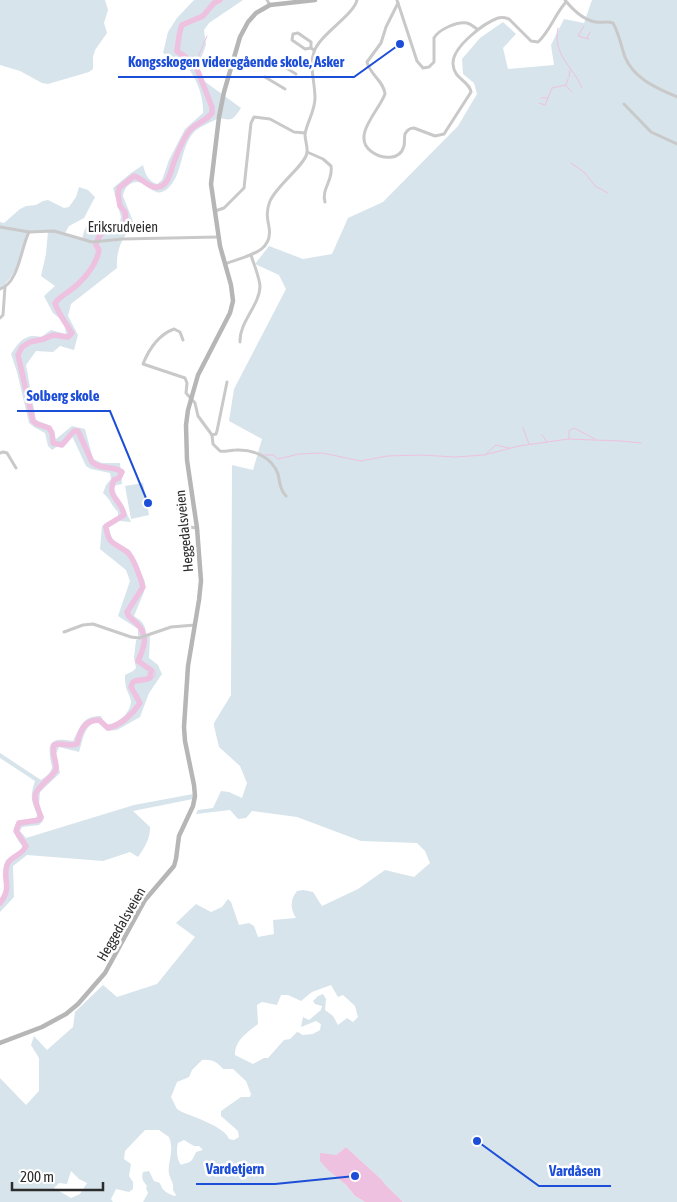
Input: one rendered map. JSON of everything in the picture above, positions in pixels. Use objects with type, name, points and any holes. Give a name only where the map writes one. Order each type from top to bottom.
[{"type":"main road","name":"Heggedalsveien","points":[[0,1043],[66,1014],[78,1004],[105,973],[145,900],[174,866],[178,836],[191,811],[195,796],[184,727],[188,666],[201,588],[197,528],[188,469],[186,425],[200,369],[232,307],[233,293],[224,265],[218,236],[210,178],[224,92],[243,31],[256,13],[269,2],[315,0]]},
{"type":"street","points":[[224,265],[261,251],[268,240],[267,212],[271,199],[281,184],[302,162],[307,152],[306,133],[314,108],[315,98],[313,49],[309,40],[298,33],[293,34],[292,40],[305,49],[313,49],[354,8],[357,0]]},
{"type":"street","points":[[397,2],[381,43],[367,62],[368,67],[382,84],[384,90],[381,102],[368,122],[364,134],[366,148],[380,157],[391,158],[400,153],[404,145],[406,133],[411,128],[435,136],[440,136],[448,130],[471,92],[470,87],[456,75],[453,66],[454,56],[457,50],[478,30],[500,17],[506,18],[510,19],[531,40],[538,42],[546,33],[566,1],[583,17],[596,22],[612,23],[626,59],[635,72],[645,81],[677,97]]},
{"type":"street","points":[[397,2],[417,61],[423,68],[434,62],[434,38],[440,31],[456,24],[465,23],[478,30]]},
{"type":"street","points":[[275,61],[296,74]]},
{"type":"street","points":[[265,76],[285,89]]},
{"type":"street","points":[[624,104],[650,132],[677,144]]},
{"type":"street","points":[[215,211],[224,208],[244,188],[251,123],[254,117],[270,118],[294,132],[306,133]]},
{"type":"street","points":[[307,152],[323,159],[331,166],[332,174],[324,194],[325,202]]},
{"type":"street","name":"Eriksrudveien","points":[[0,227],[29,232],[54,231],[88,241],[218,236]]},
{"type":"street","points":[[0,318],[3,315],[5,287],[21,260],[29,232]]},
{"type":"street","points":[[240,342],[241,331],[259,290],[258,277],[251,255]]},
{"type":"street","points":[[0,288],[5,287]]},
{"type":"street","points":[[183,340],[180,332],[174,329],[163,335],[153,345],[142,364],[185,378],[187,383],[186,393],[195,403],[198,416],[212,435],[213,444],[220,451],[250,451],[266,458],[274,466],[282,491],[286,496]]},
{"type":"street","points":[[212,435],[216,434],[217,431],[227,382]]},
{"type":"street","points":[[0,453],[7,453],[16,468]]},
{"type":"street","points":[[178,509],[183,512],[189,527],[197,528]]},
{"type":"street","points":[[64,632],[93,624],[131,637],[144,637],[170,627],[195,625]]},
{"type":"shaded area","points":[[0,0],[105,0],[108,10],[104,23],[107,33],[95,50],[93,69],[89,72],[48,84],[42,83],[20,71],[0,65]]},
{"type":"shaded area","points":[[194,0],[243,0],[209,23],[204,30],[206,45],[198,66],[204,81],[241,108],[232,119],[219,118],[195,131],[186,145],[176,177],[166,190],[156,192],[138,182],[132,183],[127,187],[123,196],[134,224],[133,228],[120,245],[117,268],[71,304],[68,316],[78,335],[74,350],[60,346],[53,352],[36,351],[26,365],[36,420],[51,426],[56,439],[72,426],[85,429],[93,459],[102,463],[120,463],[122,484],[113,486],[111,493],[124,508],[131,522],[119,521],[108,528],[114,543],[130,550],[145,582],[144,592],[134,616],[143,624],[146,636],[138,639],[138,629],[118,616],[130,581],[126,570],[100,549],[102,526],[118,517],[118,512],[103,493],[111,479],[110,473],[86,466],[72,436],[52,450],[48,446],[45,433],[29,423],[11,354],[20,342],[27,337],[41,337],[51,330],[66,334],[64,322],[53,313],[44,296],[55,286],[41,276],[46,254],[48,231],[29,232],[15,270],[0,289],[0,222],[4,223],[26,206],[36,205],[43,201],[48,200],[64,208],[69,207],[76,197],[79,187],[88,190],[95,197],[84,218],[69,226],[65,233],[82,239],[85,228],[88,225],[110,225],[120,222],[121,217],[113,188],[131,173],[143,165],[151,181],[157,184],[162,180],[169,160],[185,129],[203,113],[201,93],[192,74],[182,62],[163,53],[168,32],[177,18]]},
{"type":"shaded area","points":[[592,0],[677,0],[677,1202],[403,1202],[346,1147],[336,1155],[329,1171],[346,1185],[355,1196],[365,1202],[143,1202],[148,1193],[147,1186],[142,1178],[143,1172],[149,1171],[154,1181],[160,1183],[166,1192],[176,1195],[169,1174],[171,1143],[169,1137],[159,1130],[145,1130],[125,1151],[124,1159],[131,1164],[129,1176],[133,1182],[133,1189],[129,1192],[116,1189],[111,1199],[113,1202],[0,1202],[0,1078],[26,1105],[39,1091],[39,1058],[31,1045],[34,1036],[47,1050],[73,1027],[75,1012],[103,985],[117,997],[157,984],[195,937],[176,923],[196,904],[211,912],[222,907],[228,899],[231,902],[239,925],[249,923],[254,926],[258,937],[274,934],[273,920],[296,918],[292,904],[297,891],[313,892],[322,906],[358,889],[385,870],[414,877],[430,863],[425,851],[417,843],[361,841],[297,817],[252,811],[246,818],[238,819],[230,810],[196,814],[198,810],[213,808],[221,791],[229,792],[242,798],[247,783],[240,766],[219,747],[214,723],[231,695],[232,465],[253,470],[262,439],[229,421],[234,389],[286,289],[279,275],[255,264],[269,246],[303,259],[332,254],[348,218],[383,202],[458,126],[477,94],[474,83],[463,74],[462,59],[480,38],[503,22],[516,34],[503,48],[508,69],[554,65],[551,45],[564,19],[584,23]],"holes":[[[331,985],[338,997],[343,995],[355,1006],[358,1017],[353,1022],[347,1018],[338,1025],[333,1016],[325,1010],[326,999],[323,994],[313,1001],[315,1004],[322,1006],[321,1010],[309,1020],[303,1017],[301,1027],[316,1021],[321,1024],[320,1030],[313,1034],[302,1035],[297,1032],[290,1039],[284,1040],[268,1058],[253,1064],[235,1055],[239,1041],[258,1024],[257,1005],[262,1002],[277,1005],[281,995],[288,995],[301,1001],[312,992]],[[202,1060],[211,1061],[223,1069],[233,1069],[246,1081],[251,1094],[250,1097],[241,1097],[221,1111],[221,1116],[238,1131],[239,1137],[234,1140],[229,1139],[226,1134],[215,1126],[177,1109],[171,1097],[177,1082],[189,1077],[192,1070]],[[184,1140],[194,1146],[199,1146],[203,1150],[196,1152],[190,1162],[181,1165],[177,1154],[178,1143]],[[71,1171],[79,1179],[87,1183],[80,1194],[71,1198],[54,1188],[59,1183],[67,1184]]]},
{"type":"shaded area","points":[[143,483],[149,515],[131,519],[125,486]]},
{"type":"shaded area","points":[[150,636],[149,658],[158,665],[162,674],[149,693],[140,717],[117,730],[107,731],[98,722],[93,723],[85,733],[79,752],[59,747],[56,754],[60,773],[40,792],[39,806],[44,817],[43,821],[39,825],[22,827],[20,831],[26,838],[134,805],[193,794],[193,799],[133,811],[150,827],[147,843],[138,857],[130,852],[103,861],[27,855],[13,866],[14,897],[0,912],[0,899],[5,888],[4,866],[6,860],[22,849],[15,834],[15,825],[17,821],[36,818],[37,814],[32,798],[35,781],[0,758],[0,753],[41,780],[49,774],[52,768],[50,745],[52,742],[59,740],[73,741],[80,726],[86,720],[95,716],[101,716],[105,724],[114,723],[122,718],[128,711],[131,702],[126,687],[125,675],[136,668],[134,658],[136,640]]},
{"type":"shaded area","points":[[346,1147],[403,1202],[365,1202],[355,1196],[320,1161],[320,1153],[336,1155]]},
{"type":"waterway","points":[[0,903],[7,888],[7,865],[26,846],[16,831],[19,823],[39,820],[41,817],[35,796],[36,792],[55,770],[54,745],[77,744],[81,731],[86,724],[94,720],[99,720],[108,728],[126,718],[140,703],[131,687],[133,682],[150,678],[151,670],[138,661],[144,637],[141,628],[127,612],[143,587],[142,583],[132,558],[110,540],[106,526],[124,515],[112,491],[114,480],[119,478],[122,472],[99,466],[92,462],[78,431],[74,431],[62,445],[53,443],[52,433],[49,428],[33,421],[18,355],[22,347],[30,342],[53,335],[68,337],[72,333],[55,303],[87,274],[95,262],[99,250],[96,245],[101,234],[118,229],[126,224],[125,212],[120,206],[119,188],[134,176],[155,187],[165,184],[187,133],[212,113],[212,107],[195,64],[177,51],[182,25],[203,16],[214,3],[220,0]]},
{"type":"waterway","points":[[584,26],[578,36],[589,39]]},
{"type":"waterway","points":[[558,28],[558,46],[564,60],[582,88]]},
{"type":"waterway","points":[[587,38],[590,32]]},
{"type":"waterway","points":[[195,64],[207,36]]},
{"type":"waterway","points":[[569,77],[570,70]]},
{"type":"waterway","points":[[539,103],[545,105],[552,88],[566,85],[568,79]]},
{"type":"waterway","points":[[566,86],[572,92]]},
{"type":"waterway","points":[[541,98],[548,98]]},
{"type":"waterway","points":[[571,163],[585,173],[595,186],[608,193]]},
{"type":"waterway","points":[[523,428],[529,444]]},
{"type":"waterway","points":[[569,439],[569,431],[574,428],[595,439]]},
{"type":"waterway","points":[[542,435],[547,442]]},
{"type":"waterway","points":[[263,455],[273,455],[278,459],[299,454],[322,453],[361,461],[387,456],[455,457],[484,455],[519,446],[568,439],[641,443]]},
{"type":"waterway","points":[[485,455],[496,445],[509,448]]},
{"type":"waterway","points":[[148,669],[155,671],[155,676],[150,678]]},
{"type":"place","name":"Kongsskogen videregående skole, Asker","points":[[400,44]]},
{"type":"place","name":"Solberg skole","points":[[148,503]]},
{"type":"place","name":"Vardåsen","points":[[477,1141]]},
{"type":"place","name":"Vardetjern","points":[[355,1176]]}]
